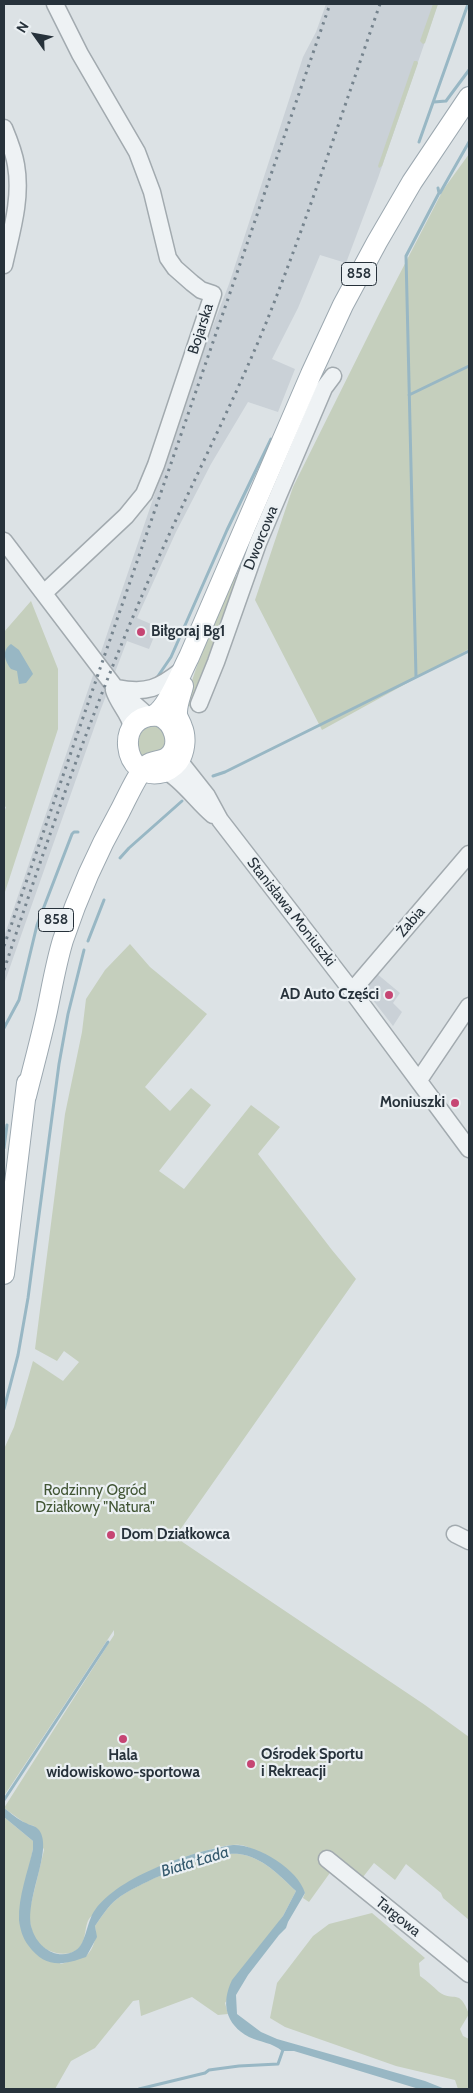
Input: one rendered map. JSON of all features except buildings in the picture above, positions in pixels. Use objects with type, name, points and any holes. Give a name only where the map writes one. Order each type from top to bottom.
[{"type":"main road","name":"858","points":[[4,1274],[26,1096],[33,1013],[50,940],[63,900],[83,853],[128,770],[137,764],[127,742],[132,728],[141,719],[161,710],[185,664],[311,374],[356,281],[412,182],[469,97]]},
{"type":"main road","name":"858","points":[[172,760],[184,739],[183,729],[177,715],[185,664]]},
{"type":"main road","points":[[137,764],[147,765],[167,757],[172,760],[175,737],[171,726],[162,717],[151,716]]},
{"type":"street","name":"Bojarska","points":[[44,593],[126,516],[144,494],[156,466],[213,294],[201,290],[192,283],[175,268],[168,258],[152,192],[137,152],[80,54],[54,4]]},
{"type":"street","points":[[4,128],[14,153],[18,185],[17,203],[4,265]]},
{"type":"street","name":"Dworcowa","points":[[199,704],[216,662],[246,575],[324,388],[333,376]]},
{"type":"street","points":[[4,541],[116,687],[151,716]]},
{"type":"street","points":[[226,567],[246,575]]},
{"type":"street","points":[[116,687],[140,690],[153,689],[162,685],[185,664]]},
{"type":"street","points":[[116,687],[116,696],[131,722],[132,728]]},
{"type":"street","name":"Stanisława Moniuszki","points":[[172,760],[175,777],[202,806],[220,820],[468,1143]]},
{"type":"street","name":"Żabia","points":[[352,991],[469,854]]},
{"type":"street","points":[[419,1080],[469,1006]]},
{"type":"street","name":"Targowa","points":[[327,1859],[469,1974]]},
{"type":"shaded area","points":[[326,4],[438,4],[378,178],[346,263],[320,255],[298,308],[272,359],[295,369],[278,412],[248,402],[211,464],[176,532],[137,618],[158,627],[149,649],[127,641],[99,714],[4,984],[4,937],[204,349],[229,284],[303,57],[316,32]]},
{"type":"shaded area","points":[[376,973],[400,993],[393,1003],[402,1012],[393,1026],[362,986]]},
{"type":"green space","points":[[433,4],[438,4],[425,43],[423,44],[420,41]]},
{"type":"green space","points":[[414,61],[418,63],[382,166],[379,168],[378,166]]},
{"type":"green space","points":[[469,154],[469,649],[322,730],[255,600],[293,487],[443,190]]},
{"type":"green space","points":[[234,577],[238,577],[202,681],[190,707],[185,701],[198,663]]},
{"type":"green space","points":[[31,601],[58,669],[58,729],[4,895],[4,813],[6,807],[4,806],[4,632]]},
{"type":"green space","points":[[155,726],[165,736],[163,749],[142,758],[136,746],[139,738],[144,730]]},
{"type":"green space","name":"Rodzinny Ogród Działkowy \"Natura\"","points":[[130,944],[150,967],[207,1014],[145,1087],[170,1111],[191,1088],[211,1105],[159,1171],[184,1189],[251,1105],[280,1127],[258,1154],[356,1279],[175,1537],[425,1705],[469,1737],[469,1920],[443,1898],[441,1893],[406,1864],[395,1880],[374,1863],[363,1877],[332,1853],[332,1870],[309,1902],[303,1898],[305,1893],[294,1878],[277,1862],[242,1845],[232,1845],[180,1859],[156,1868],[144,1875],[89,1919],[80,1947],[72,1953],[59,1954],[47,1950],[34,1937],[29,1912],[44,1850],[34,1826],[26,1824],[4,1808],[114,1635],[114,1630],[4,1796],[4,1449],[14,1427],[33,1361],[63,1381],[79,1362],[64,1351],[57,1361],[35,1349],[65,1114],[82,1032],[86,999],[105,970]]},
{"type":"green space","points":[[4,1817],[33,1841],[20,1911],[23,1935],[61,1964],[86,1956],[89,1953],[96,1934],[95,1926],[117,1899],[141,1885],[195,1862],[228,1854],[248,1856],[270,1868],[296,1891],[283,1916],[225,2003],[228,2014],[218,2015],[192,1997],[141,2016],[139,2000],[133,2001],[95,2048],[71,2061],[55,2089],[4,2089]]},
{"type":"green space","points":[[372,1913],[425,1958],[419,1963],[420,1976],[444,1995],[459,1998],[465,2006],[469,2014],[460,2029],[463,2036],[469,2039],[469,2089],[458,2089],[455,2080],[396,2066],[285,2027],[270,2018],[277,1983],[313,1936],[329,1924]]},
{"type":"water","points":[[11,644],[19,650],[33,674],[26,683],[19,684],[17,671],[11,669],[7,663],[5,653]]},
{"type":"water","name":"Biała Łada","points":[[4,1808],[20,1820],[37,1828],[43,1839],[41,1863],[31,1905],[30,1918],[32,1929],[38,1942],[49,1951],[55,1953],[69,1953],[76,1950],[82,1943],[92,1914],[106,1898],[121,1886],[158,1867],[198,1853],[233,1845],[253,1849],[275,1860],[294,1875],[305,1893],[286,1928],[248,1975],[236,1995],[237,2014],[261,2032],[277,2039],[425,2081],[445,2089],[419,2089],[294,2051],[282,2051],[271,2044],[249,2037],[235,2026],[227,2012],[226,2005],[232,1980],[283,1916],[296,1891],[270,1868],[248,1856],[228,1854],[213,1857],[176,1869],[141,1885],[117,1899],[105,1911],[95,1926],[97,1937],[86,1957],[61,1963],[54,1963],[41,1958],[25,1940],[19,1920],[20,1902],[33,1849],[33,1841],[4,1817]]},
{"type":"waterway","points":[[419,142],[468,4]]},
{"type":"waterway","points":[[434,102],[446,101],[469,70]]},
{"type":"waterway","points":[[440,193],[469,142]]},
{"type":"waterway","points":[[416,677],[406,256],[439,193],[438,188]]},
{"type":"waterway","points":[[409,395],[469,366]]},
{"type":"waterway","points":[[156,679],[171,657],[227,530],[271,439]]},
{"type":"waterway","points":[[213,776],[225,772],[469,651]]},
{"type":"waterway","points":[[120,858],[182,801]]},
{"type":"waterway","points":[[4,1028],[19,1000],[37,925],[72,834],[78,832]]},
{"type":"waterway","points":[[88,941],[104,900]]},
{"type":"waterway","points":[[4,1409],[18,1355],[28,1298],[59,1064],[68,1014],[84,950]]},
{"type":"waterway","points":[[4,1148],[7,1125]]},
{"type":"waterway","points":[[4,1800],[108,1642]]},
{"type":"waterway","points":[[139,2089],[205,2073],[209,2070],[278,2064],[284,2047]]},
{"type":"railway","points":[[4,946],[330,4]]},
{"type":"railway","points":[[4,970],[89,727],[127,631],[266,323],[311,204],[380,4]]},
{"type":"place","name":"Biłgoraj Bg1","points":[[141,632]]},
{"type":"place","name":"AD Auto Części","points":[[389,995]]},
{"type":"place","name":"Moniuszki","points":[[455,1103]]},
{"type":"place","name":"Dom Działkowca","points":[[111,1535]]},
{"type":"place","name":"Hala widowiskowo-sportowa","points":[[123,1739]]},
{"type":"place","name":"Ośrodek Sportu i Rekreacji","points":[[251,1764]]}]
